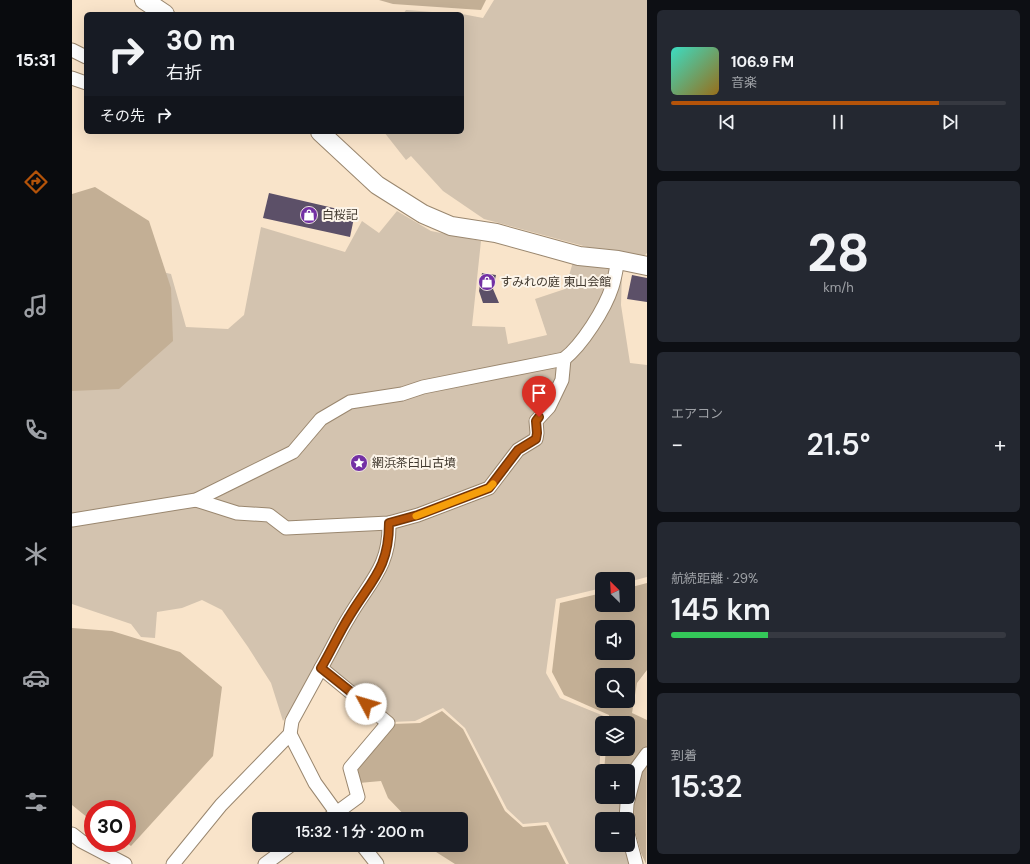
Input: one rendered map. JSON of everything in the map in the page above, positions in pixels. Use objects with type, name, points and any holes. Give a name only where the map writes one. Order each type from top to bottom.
[{"type":"street","points":[[144,0],[162,12]]},
{"type":"street","points":[[72,50],[84,56]]},
{"type":"street","points":[[72,78],[84,81]]},
{"type":"street","points":[[322,134],[377,186],[423,214],[451,226],[496,233],[579,256],[618,260],[647,266]]},
{"type":"street","points":[[72,520],[196,500],[293,452],[321,419],[350,402],[402,394],[423,387],[564,359],[576,349],[592,326],[612,288],[618,260]]},
{"type":"street","points":[[196,500],[237,513],[269,515],[286,528],[389,523],[418,515],[489,488],[518,450],[536,439],[536,421],[549,407],[562,380],[564,359]]},
{"type":"street","points":[[173,864],[221,805],[290,734],[292,721],[321,668],[350,616],[381,570],[389,541],[389,523]]},
{"type":"street","points":[[321,668],[388,723],[350,768],[358,797],[341,812]]},
{"type":"street","points":[[290,734],[315,783],[332,812]]},
{"type":"street","points":[[626,812],[626,804],[636,769],[647,754]]},
{"type":"street","points":[[72,834],[81,841],[125,864]]},
{"type":"street","points":[[265,864],[281,852]]},
{"type":"street","points":[[368,852],[377,864]]},
{"type":"street","points":[[633,852],[636,864]]},
{"type":"shaded area","points":[[379,0],[486,0],[481,10],[393,4]]},
{"type":"shaded area","points":[[494,0],[647,0],[647,253],[644,256],[587,247],[484,219],[443,191],[411,156],[406,160],[386,134],[464,134],[464,14],[483,18]]},
{"type":"shaded area","points":[[406,10],[432,12],[404,12]]},
{"type":"shaded area","points":[[95,187],[149,221],[171,288],[173,341],[119,389],[72,391],[72,194]]},
{"type":"shaded area","points":[[397,211],[431,231],[481,241],[472,326],[505,327],[508,344],[547,335],[535,299],[565,289],[573,262],[622,272],[621,305],[630,363],[647,365],[647,577],[635,580],[635,572],[595,572],[595,590],[556,599],[546,673],[560,698],[604,716],[595,716],[595,756],[600,756],[600,764],[595,764],[595,804],[621,804],[621,812],[595,812],[595,852],[627,852],[631,864],[569,864],[548,822],[523,824],[507,809],[465,728],[443,708],[415,721],[392,722],[320,665],[283,721],[271,683],[222,610],[202,600],[182,608],[157,612],[155,638],[141,637],[131,624],[72,604],[72,317],[145,268],[171,274],[186,327],[228,329],[244,315],[261,227],[345,252],[362,221],[379,233]]},
{"type":"shaded area","points":[[647,583],[647,670],[637,683],[635,695],[635,668],[595,668],[595,708],[633,708],[632,713],[647,720],[646,864],[641,853],[635,831],[635,812],[630,812],[628,804],[635,804],[635,764],[605,764],[605,756],[635,756],[635,716],[609,716],[564,695],[552,672],[560,603],[595,595],[595,612],[635,612],[635,586]]},
{"type":"shaded area","points":[[72,628],[112,631],[180,652],[222,687],[213,756],[136,841],[136,800],[84,800],[84,815],[72,805]]},
{"type":"shaded area","points":[[442,711],[463,729],[505,811],[523,827],[546,825],[566,864],[455,864],[436,852],[468,852],[468,812],[401,812],[388,798],[381,781],[359,783],[354,769],[392,724],[420,723]]},
{"type":"building","name":"白桜記","points":[[269,193],[355,213],[350,237],[263,218]]},
{"type":"building","name":"すみれの庭 東山会館","points":[[482,273],[496,275],[493,289],[499,303],[483,303],[479,291]]},
{"type":"building","points":[[632,275],[647,278],[647,302],[627,299]]},
{"type":"slow traffic","points":[[416,516],[489,488],[493,484]]},
{"type":"place","name":"白桜記","points":[[309,215]]},
{"type":"place","name":"すみれの庭 東山会館","points":[[487,282]]},
{"type":"place","name":"網浜茶臼山古墳","points":[[359,463]]},
{"type":"route","points":[[366,704],[321,668],[350,616],[381,570],[389,541],[389,523],[418,515],[489,488],[518,450],[536,439],[536,421],[539,417]]}]
